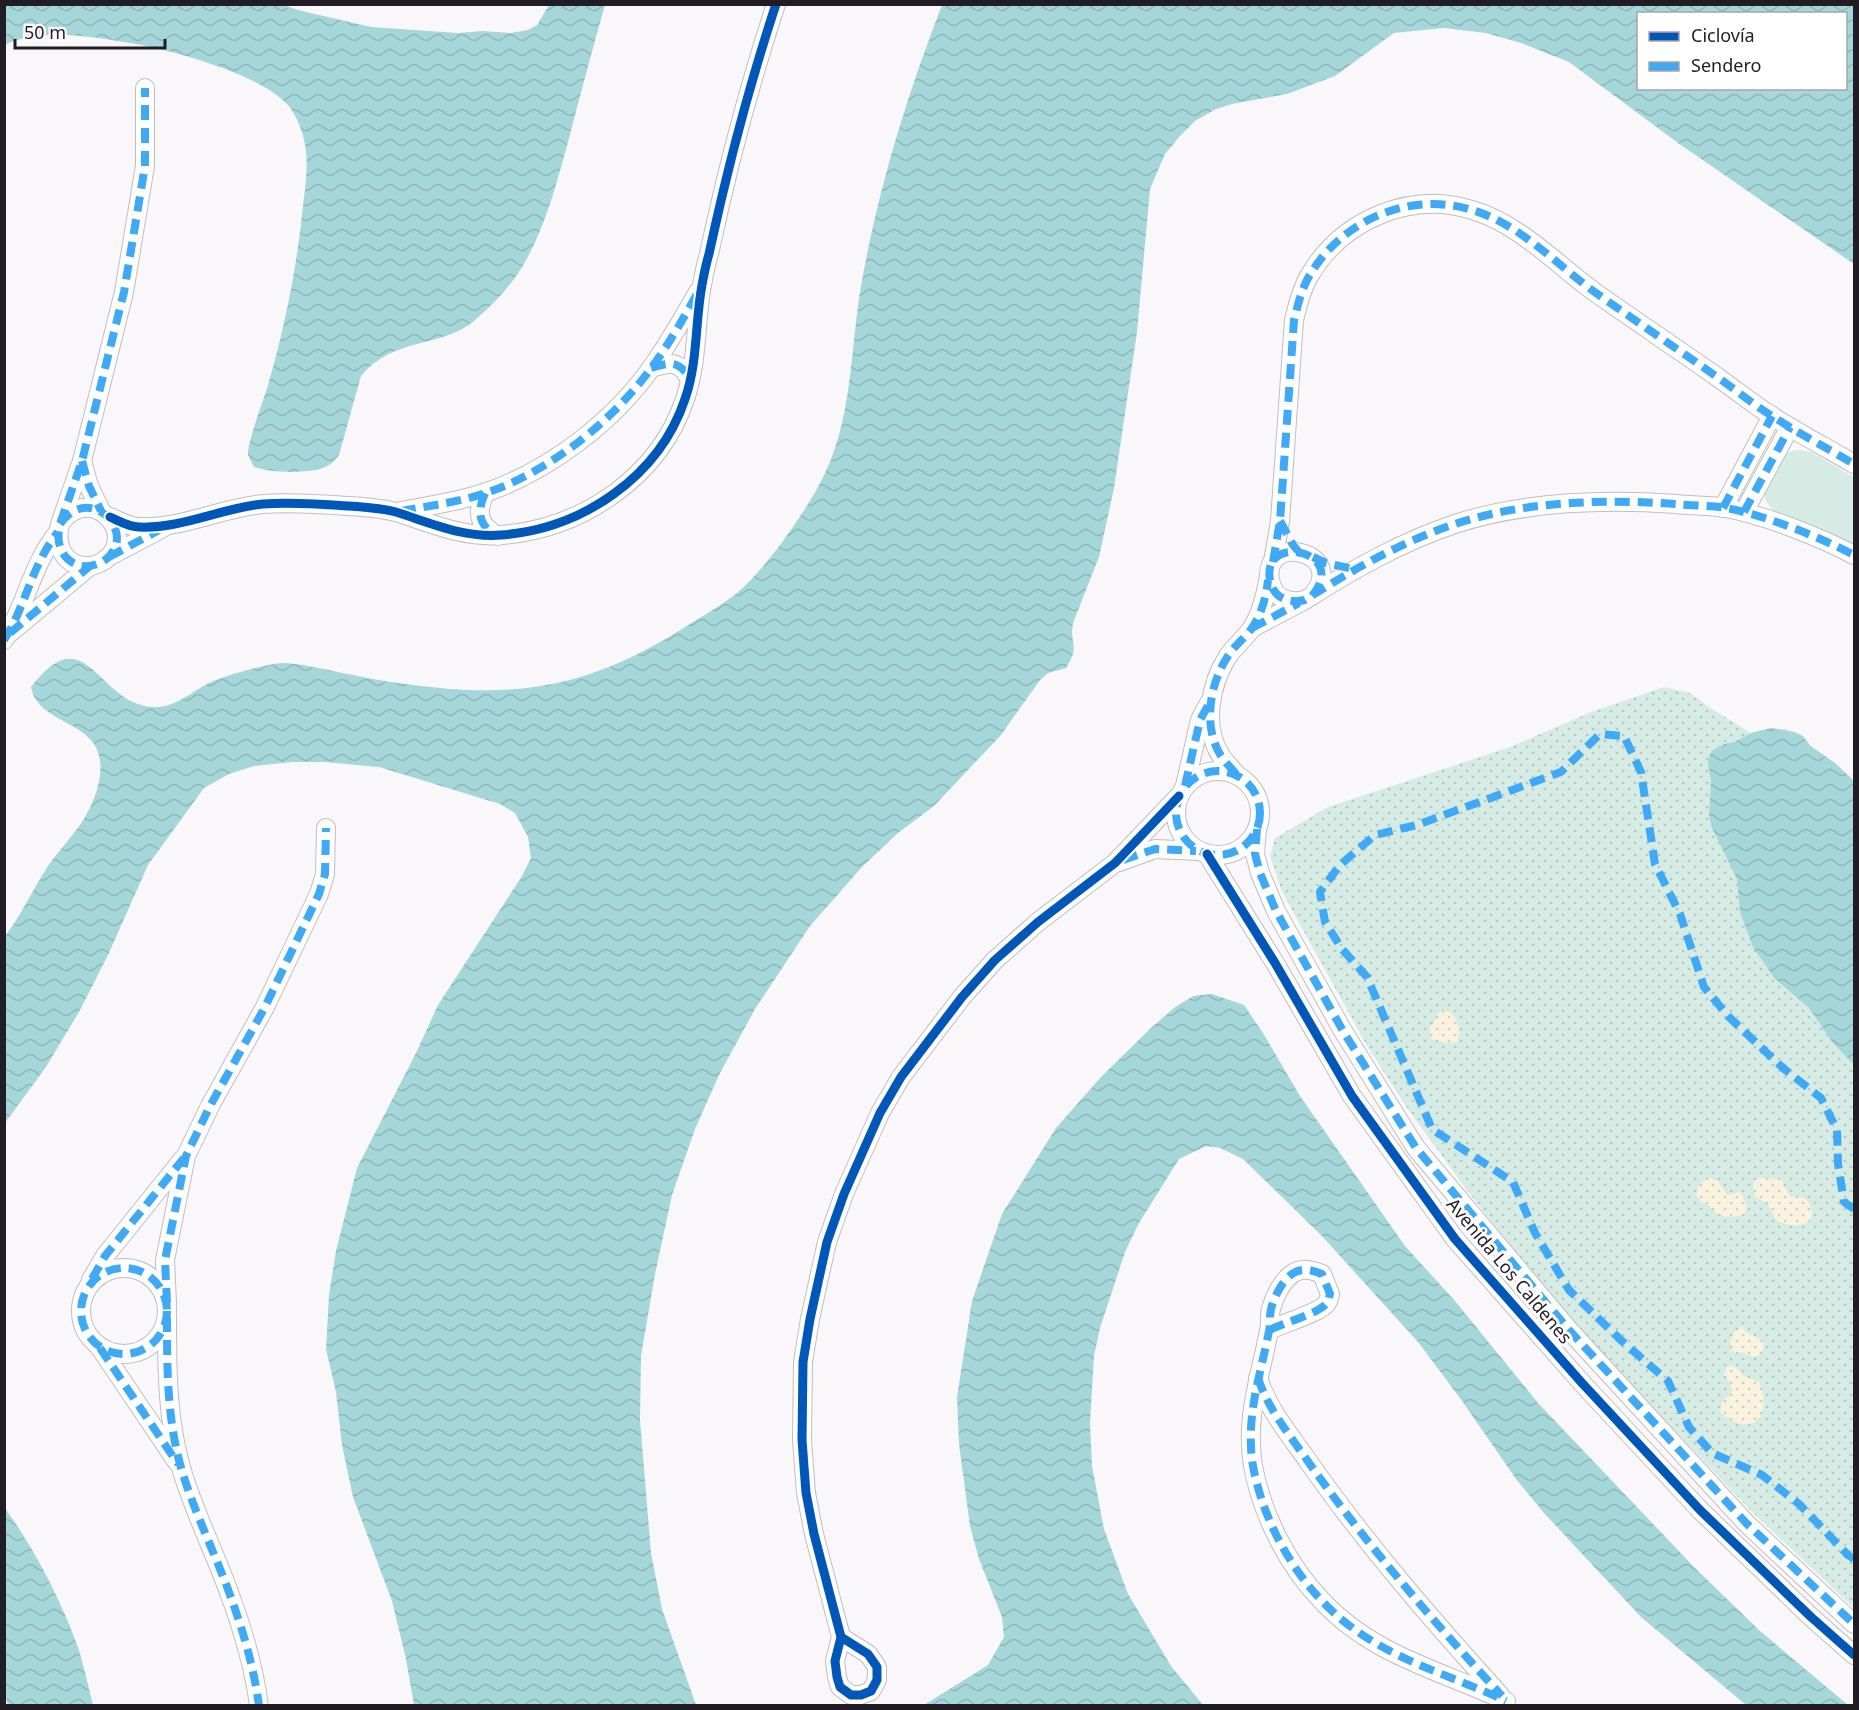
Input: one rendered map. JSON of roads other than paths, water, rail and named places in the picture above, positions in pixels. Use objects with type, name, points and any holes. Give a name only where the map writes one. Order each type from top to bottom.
[{"type":"street","points":[[6,638],[36,567],[48,545],[66,516],[82,508],[92,507],[137,528],[167,526],[222,511],[263,504],[311,503],[359,506],[396,512],[461,533],[498,536],[532,532],[570,519],[606,500],[631,482],[667,439],[686,398],[696,343],[702,286],[738,132],[759,54],[776,4]]},
{"type":"street","points":[[90,566],[73,563],[60,550],[59,528],[82,460],[126,281],[144,165],[145,88]]},
{"type":"street","points":[[1236,774],[1220,755],[1213,736],[1212,699],[1215,683],[1228,655],[1252,628],[1266,596],[1280,521],[1294,320],[1299,297],[1310,273],[1327,250],[1360,224],[1400,208],[1426,204],[1449,205],[1472,210],[1497,220],[1521,235],[1631,318],[1772,416],[1854,464]]},
{"type":"street","points":[[396,512],[486,493],[519,479],[587,434],[620,405],[651,368],[702,286]]},
{"type":"street","points":[[651,368],[668,363],[680,366],[690,380]]},
{"type":"street","points":[[1723,508],[1772,416]]},
{"type":"street","points":[[1744,512],[1790,427]]},
{"type":"street","points":[[82,460],[89,486],[114,525],[116,542],[108,557]]},
{"type":"street","points":[[486,493],[479,505],[480,516],[483,525],[498,536]]},
{"type":"street","points":[[1252,628],[1308,598],[1353,569],[1413,540],[1456,523],[1505,512],[1554,505],[1605,501],[1723,508],[1744,512],[1812,536],[1854,555]]},
{"type":"street","points":[[1280,521],[1293,545],[1302,552],[1318,565],[1320,582],[1308,598],[1296,602],[1279,597],[1270,583],[1271,568],[1284,553],[1302,552],[1326,564],[1353,569]]},
{"type":"street","points":[[6,638],[90,566],[100,563],[167,526]]},
{"type":"street","points":[[1204,852],[1189,844],[1181,834],[1176,821],[1175,808],[1182,791],[1200,720],[1212,699]]},
{"type":"street","points":[[841,1637],[814,1534],[806,1493],[801,1403],[803,1362],[817,1280],[827,1242],[844,1194],[880,1113],[901,1077],[962,997],[994,960],[1029,929],[1115,863],[1195,777],[1208,771],[1222,770],[1236,774],[1247,781],[1255,791],[1260,810],[1257,829],[1242,848],[1219,855],[1155,849],[1115,863]]},
{"type":"street","points":[[181,1469],[100,1348],[90,1339],[82,1326],[80,1312],[82,1298],[105,1256],[186,1156],[265,1007],[319,894],[325,874],[326,828]]},
{"type":"street","name":"Avenida Los Caldenes","points":[[1257,829],[1255,854],[1260,873],[1276,911],[1343,1031],[1416,1148],[1569,1330],[1747,1524],[1854,1623]]},
{"type":"street","name":"Avenida Los Caldenes","points":[[1204,852],[1275,963],[1352,1096],[1455,1239],[1582,1383],[1700,1510],[1811,1617],[1854,1655]]},
{"type":"street","points":[[186,1156],[165,1260],[167,1380],[172,1423],[181,1469],[243,1634],[259,1706]]},
{"type":"street","points":[[88,1285],[99,1275],[112,1269],[126,1268],[140,1271],[153,1278],[162,1289],[167,1310],[162,1331],[142,1351],[114,1354],[100,1348]]},
{"type":"street","points":[[1270,1330],[1252,1402],[1250,1433],[1253,1466],[1263,1502],[1278,1537],[1301,1575],[1323,1603],[1363,1636],[1401,1658],[1471,1685],[1508,1703]]},
{"type":"street","points":[[1258,1378],[1262,1391],[1273,1410],[1318,1476],[1380,1557],[1453,1643],[1508,1703]]},
{"type":"water","points":[[5,4],[282,5],[371,27],[458,33],[483,31],[511,33],[528,30],[537,25],[549,5],[605,5],[550,203],[539,233],[520,270],[495,301],[461,330],[402,348],[374,363],[361,376],[339,455],[325,467],[310,471],[290,472],[254,467],[248,455],[248,449],[280,341],[294,274],[300,229],[307,159],[303,135],[291,109],[279,97],[241,75],[147,46],[66,35],[33,36],[5,45]]},
{"type":"water","points":[[942,5],[1854,5],[1854,264],[1678,143],[1569,62],[1521,43],[1486,33],[1444,28],[1394,33],[1335,76],[1287,94],[1216,109],[1195,121],[1180,136],[1165,154],[1150,189],[1137,332],[1114,488],[1099,557],[1073,623],[1073,654],[1066,668],[1048,673],[1040,680],[1001,735],[934,806],[898,833],[862,867],[810,926],[755,1009],[720,1073],[695,1129],[672,1195],[641,1356],[640,1420],[651,1553],[662,1609],[696,1705],[414,1705],[392,1601],[353,1497],[342,1445],[336,1392],[326,1349],[329,1295],[336,1251],[357,1168],[438,1005],[522,876],[531,858],[528,837],[515,813],[500,804],[379,767],[293,762],[254,766],[229,774],[204,788],[148,865],[108,955],[79,1012],[46,1067],[5,1123],[5,936],[47,867],[87,814],[100,774],[98,753],[94,744],[79,730],[41,706],[31,687],[50,667],[66,659],[79,661],[91,668],[117,692],[133,702],[152,707],[175,703],[209,683],[225,677],[257,667],[284,663],[426,687],[517,689],[547,685],[604,669],[661,642],[714,609],[737,593],[759,571],[792,529],[818,487],[830,462],[845,410],[859,302],[870,240],[896,138]]},
{"type":"water","points":[[1771,728],[1803,736],[1810,746],[1835,763],[1854,781],[1854,1065],[1833,1043],[1809,1008],[1775,979],[1753,947],[1740,912],[1737,879],[1712,828],[1709,815],[1711,781],[1709,756],[1713,750],[1725,744],[1735,742],[1751,733]]},
{"type":"water","points":[[1212,994],[1244,1005],[1300,1096],[1405,1246],[1455,1301],[1538,1403],[1695,1568],[1760,1631],[1848,1705],[1746,1705],[1641,1617],[1544,1513],[1516,1479],[1418,1342],[1321,1235],[1243,1159],[1220,1148],[1206,1146],[1179,1159],[1139,1223],[1125,1252],[1100,1328],[1094,1356],[1090,1423],[1092,1466],[1104,1529],[1128,1594],[1171,1666],[1203,1705],[924,1705],[988,1665],[1004,1637],[1002,1617],[979,1559],[970,1526],[959,1444],[957,1397],[972,1301],[1002,1214],[1056,1128],[1101,1077],[1174,1008],[1193,996]]},
{"type":"water","points":[[5,1508],[37,1558],[63,1611],[78,1647],[93,1705],[8,1705],[4,1692]]}]
